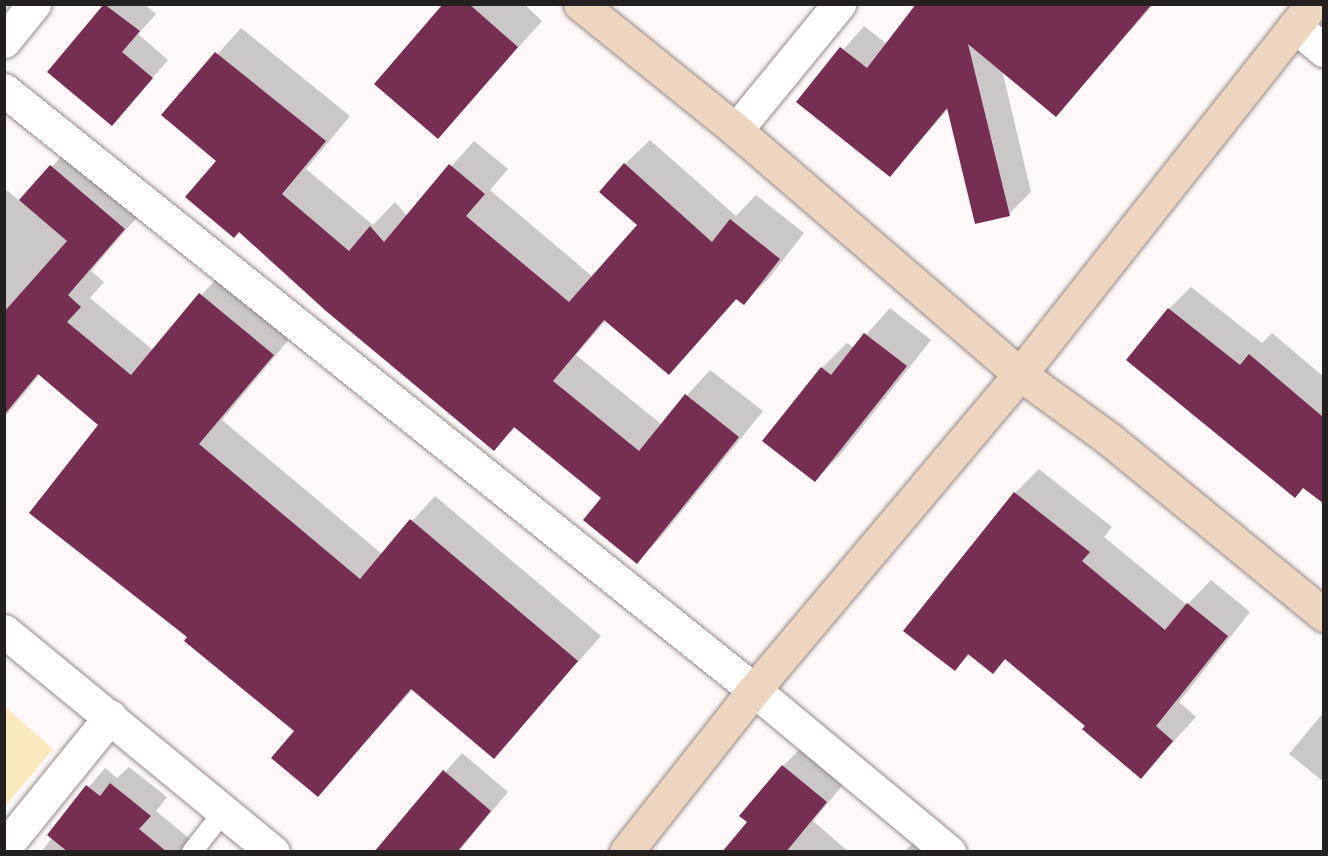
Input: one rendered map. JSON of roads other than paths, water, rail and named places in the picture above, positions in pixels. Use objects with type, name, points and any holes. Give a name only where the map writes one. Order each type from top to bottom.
[{"type":"street","points":[[4,41],[34,4]]},
{"type":"street","points":[[580,4],[736,130],[1020,374],[1109,439],[1323,615]]},
{"type":"street","points":[[736,130],[839,4]]},
{"type":"street","points":[[626,852],[754,690],[1020,374],[1304,15],[1323,50]]},
{"type":"street","points":[[4,90],[754,690],[949,852]]},
{"type":"street","points":[[4,631],[273,852]]},
{"type":"street","points":[[4,848],[110,717]]},
{"type":"lane","points":[[192,852],[224,811]]}]
